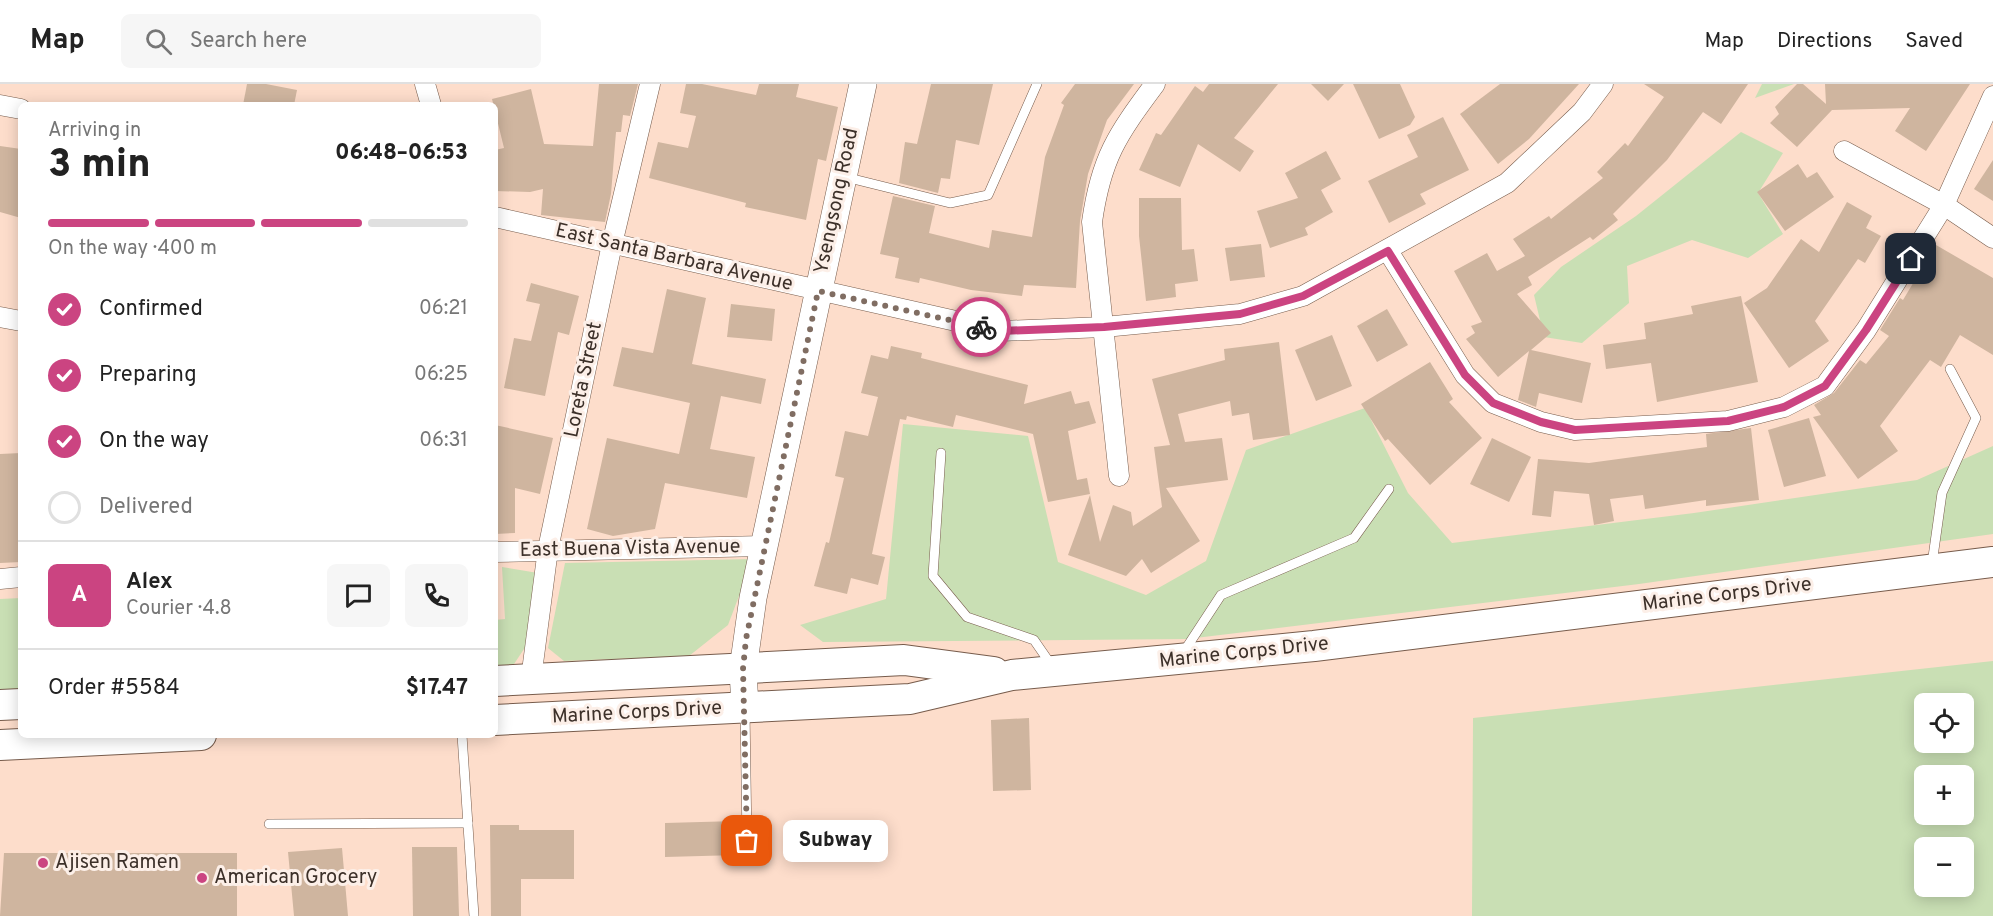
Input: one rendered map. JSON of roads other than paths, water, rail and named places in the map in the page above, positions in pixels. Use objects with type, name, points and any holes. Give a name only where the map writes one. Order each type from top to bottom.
[{"type":"main road","name":"Ysengsong Road","points":[[745,708],[743,669],[764,546],[863,84]]},
{"type":"main road","name":"Marine Corps Drive","points":[[498,720],[910,699],[1012,675],[1314,646],[1993,562]]},
{"type":"main road","points":[[498,681],[904,660],[1012,675]]},
{"type":"main road","points":[[0,705],[18,704]]},
{"type":"main road","points":[[0,745],[141,738]]},
{"type":"street","points":[[425,84],[430,102]]},
{"type":"street","name":"Loreta Street","points":[[531,679],[549,549],[612,244],[650,84]]},
{"type":"street","points":[[1119,476],[1092,222],[1097,188],[1108,153],[1155,84]]},
{"type":"street","name":"East Santa Barbara Avenue","points":[[498,218],[1000,331],[1104,327],[1240,314],[1303,296],[1388,251],[1507,183],[1582,112],[1603,84]]},
{"type":"street","points":[[1388,251],[1465,375],[1493,403],[1541,422],[1575,430],[1728,421],[1784,407],[1825,386],[1866,330],[1944,205],[1993,96]]},
{"type":"street","points":[[0,105],[18,108]]},
{"type":"street","points":[[1844,151],[1944,205],[1993,238]]},
{"type":"street","points":[[0,317],[18,320]]},
{"type":"street","name":"East Buena Vista Avenue","points":[[498,552],[764,546]]},
{"type":"street","points":[[0,579],[18,577]]},
{"type":"lane","points":[[843,176],[950,203],[988,195],[1037,84]]},
{"type":"lane","points":[[1931,570],[1942,493],[1976,418],[1950,369]]},
{"type":"lane","points":[[941,453],[933,576],[967,617],[1034,640],[1055,671]]},
{"type":"lane","points":[[1178,660],[1221,595],[1354,538],[1389,489]]},
{"type":"lane","points":[[745,708],[747,841]]},
{"type":"lane","points":[[462,738],[474,916]]},
{"type":"lane","points":[[269,824],[468,823]]},
{"type":"place","name":"Subway","points":[[747,841]]},
{"type":"place","name":"Ajisen Ramen","points":[[43,863]]},
{"type":"place","name":"American Grocery","points":[[202,878]]}]
